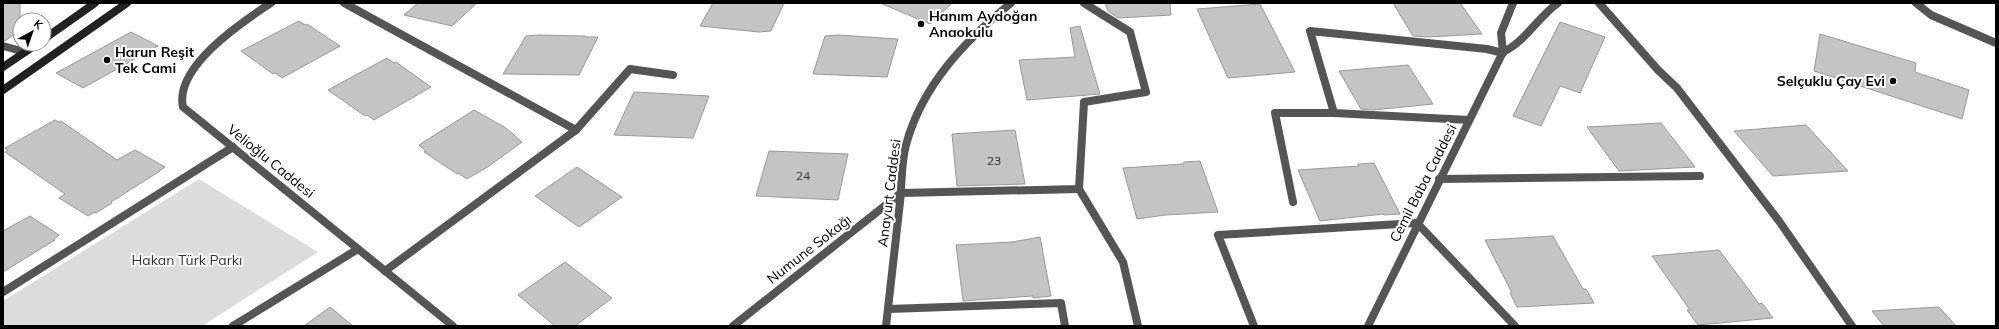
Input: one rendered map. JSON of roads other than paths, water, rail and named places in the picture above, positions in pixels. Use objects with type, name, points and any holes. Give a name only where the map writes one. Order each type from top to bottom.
[{"type":"main road","points":[[52,33],[95,3]]},
{"type":"main road","points":[[3,90],[127,3]]},
{"type":"main road","points":[[3,67],[25,52]]},
{"type":"street","name":"Velioğlu Caddesi","points":[[271,3],[234,29],[189,75],[182,92],[183,107],[453,326]]},
{"type":"street","points":[[344,3],[576,130]]},
{"type":"street","name":"Anayurt Caddesi","points":[[886,326],[906,145],[912,126],[930,90],[954,56],[976,32],[1011,3]]},
{"type":"street","points":[[1084,3],[1130,32],[1146,92],[1084,102],[1079,189],[1123,262],[1138,326]]},
{"type":"street","points":[[1503,52],[1499,42],[1500,33],[1513,3]]},
{"type":"street","name":"Cemil Baba Caddesi","points":[[1368,326],[1417,223],[1503,52],[1512,48],[1538,20],[1558,3]]},
{"type":"street","points":[[1599,3],[1658,70],[1677,88],[1779,221],[1852,326]]},
{"type":"street","points":[[1916,3],[1931,16],[1996,43]]},
{"type":"street","points":[[1334,113],[1310,31],[1487,49],[1503,52]]},
{"type":"street","points":[[385,271],[576,130],[630,69],[673,75]]},
{"type":"street","points":[[1293,202],[1275,113],[1334,113],[1469,120]]},
{"type":"street","points":[[3,292],[233,147]]},
{"type":"street","points":[[1439,179],[1700,176]]},
{"type":"street","points":[[901,193],[1079,189]]},
{"type":"street","name":"Numune Sokağı","points":[[733,326],[901,193]]},
{"type":"street","points":[[1254,326],[1218,235],[1417,223],[1515,326]]},
{"type":"street","points":[[233,326],[358,249]]},
{"type":"street","points":[[889,309],[1061,303],[1066,326]]},
{"type":"place","name":"Hanım Aydoğan Anaokulu","points":[[921,24]]},
{"type":"place","name":"Harun Reşit Tek Cami","points":[[107,60]]},
{"type":"place","name":"Selçuklu Çay Evi","points":[[1893,81]]},
{"type":"park label","name":"Hakan Türk Parkı","points":[[187,260]]}]
